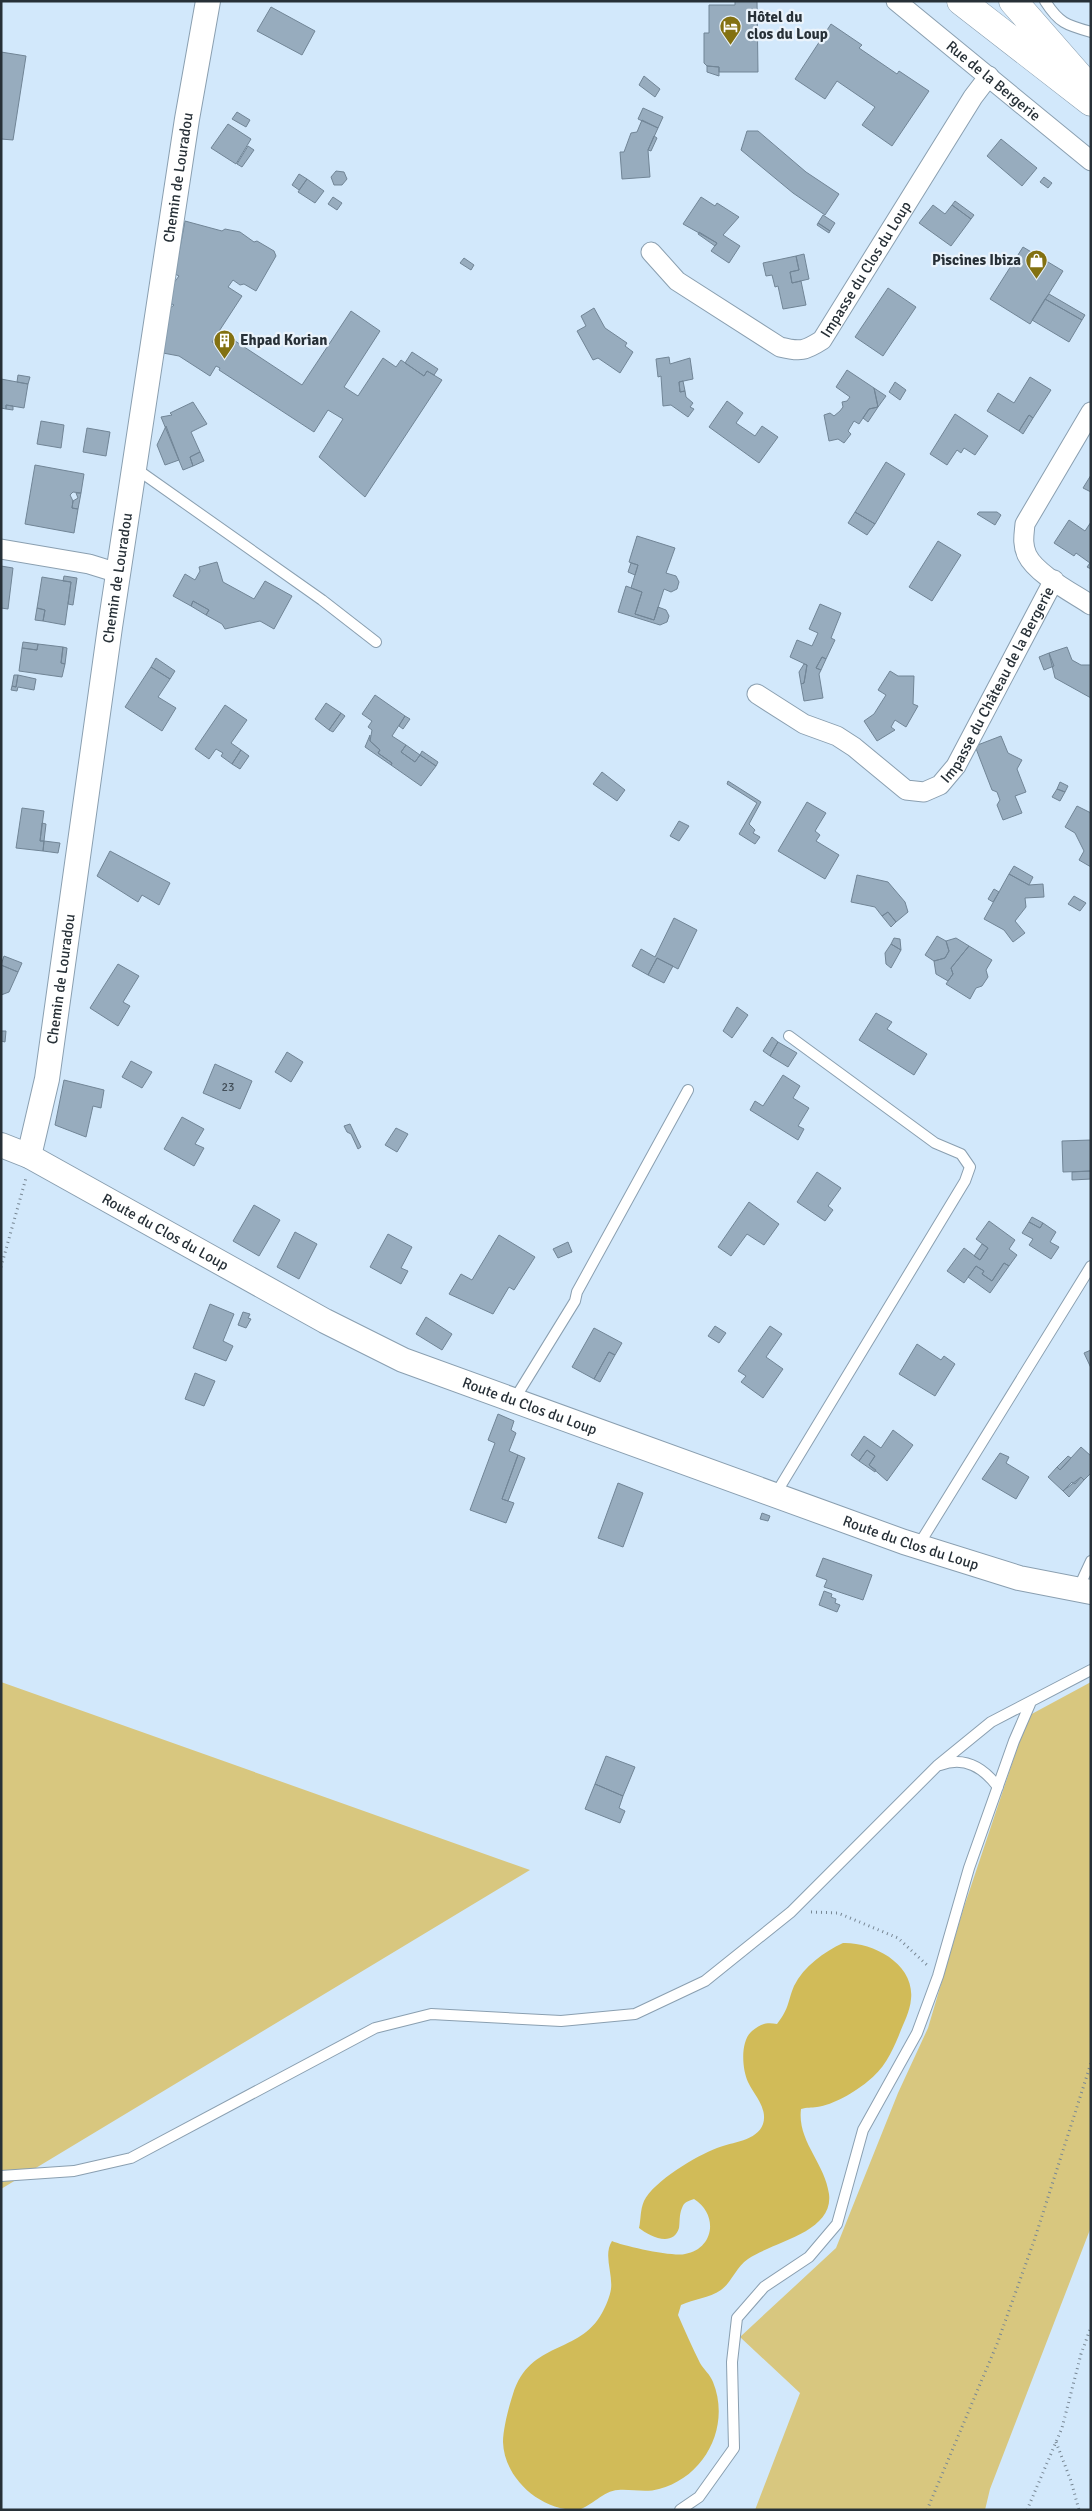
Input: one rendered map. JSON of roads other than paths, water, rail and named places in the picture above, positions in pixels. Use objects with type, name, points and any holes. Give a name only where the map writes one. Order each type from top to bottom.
[{"type":"main road","points":[[961,1],[1091,102]]},
{"type":"main road","points":[[1013,1],[1091,90]]},
{"type":"main road","points":[[1014,44],[1091,118]]},
{"type":"street","name":"Chemin de Louradou","points":[[29,1156],[47,1079],[118,573],[187,119],[208,1]]},
{"type":"street","name":"Rue de la Bergerie","points":[[896,1],[990,76],[1091,161]]},
{"type":"street","name":"Impasse du Clos du Loup","points":[[651,252],[678,282],[780,347],[797,352],[809,348],[822,340],[973,97],[990,76]]},
{"type":"street","points":[[1091,412],[1025,524],[1023,541],[1027,555],[1054,580],[1091,605]]},
{"type":"street","points":[[1,549],[89,564],[118,573]]},
{"type":"street","name":"Impasse du Château de la Bergerie","points":[[757,694],[804,724],[836,736],[854,747],[906,790],[924,792],[940,785],[956,766],[1054,580]]},
{"type":"street","name":"Route du Clos du Loup","points":[[1,1145],[29,1156],[325,1321],[402,1360],[513,1402],[918,1546],[1000,1572],[1084,1592]]},
{"type":"lane","points":[[1045,1],[1055,17],[1066,26],[1091,32]]},
{"type":"lane","points":[[134,467],[322,600],[376,642]]},
{"type":"lane","points":[[774,1496],[965,1181],[970,1167],[961,1154],[935,1143],[789,1036]]},
{"type":"lane","points":[[513,1402],[575,1301],[577,1292],[688,1090]]},
{"type":"lane","points":[[918,1546],[1091,1266]]},
{"type":"lane","points":[[1084,1592],[1091,1560]]},
{"type":"lane","points":[[1,2176],[74,2171],[131,2158],[375,2028],[431,2014],[561,2021],[635,2014],[705,1981],[791,1912],[937,1766],[991,1722],[1030,1704],[1091,1670]]},
{"type":"lane","points":[[680,2510],[699,2497],[734,2448],[732,2362],[738,2318],[764,2287],[809,2257],[836,2224],[863,2130],[917,2033],[938,1976],[969,1868],[1014,1741],[1030,1704]]},
{"type":"lane","points":[[937,1766],[950,1762],[966,1762],[989,1775],[998,1786]]},
{"type":"place","name":"Hôtel du clos du Loup","points":[[731,45]]},
{"type":"place","name":"Piscines Ibiza","points":[[1037,279]]},
{"type":"place","name":"Ehpad Korian","points":[[224,359]]}]
